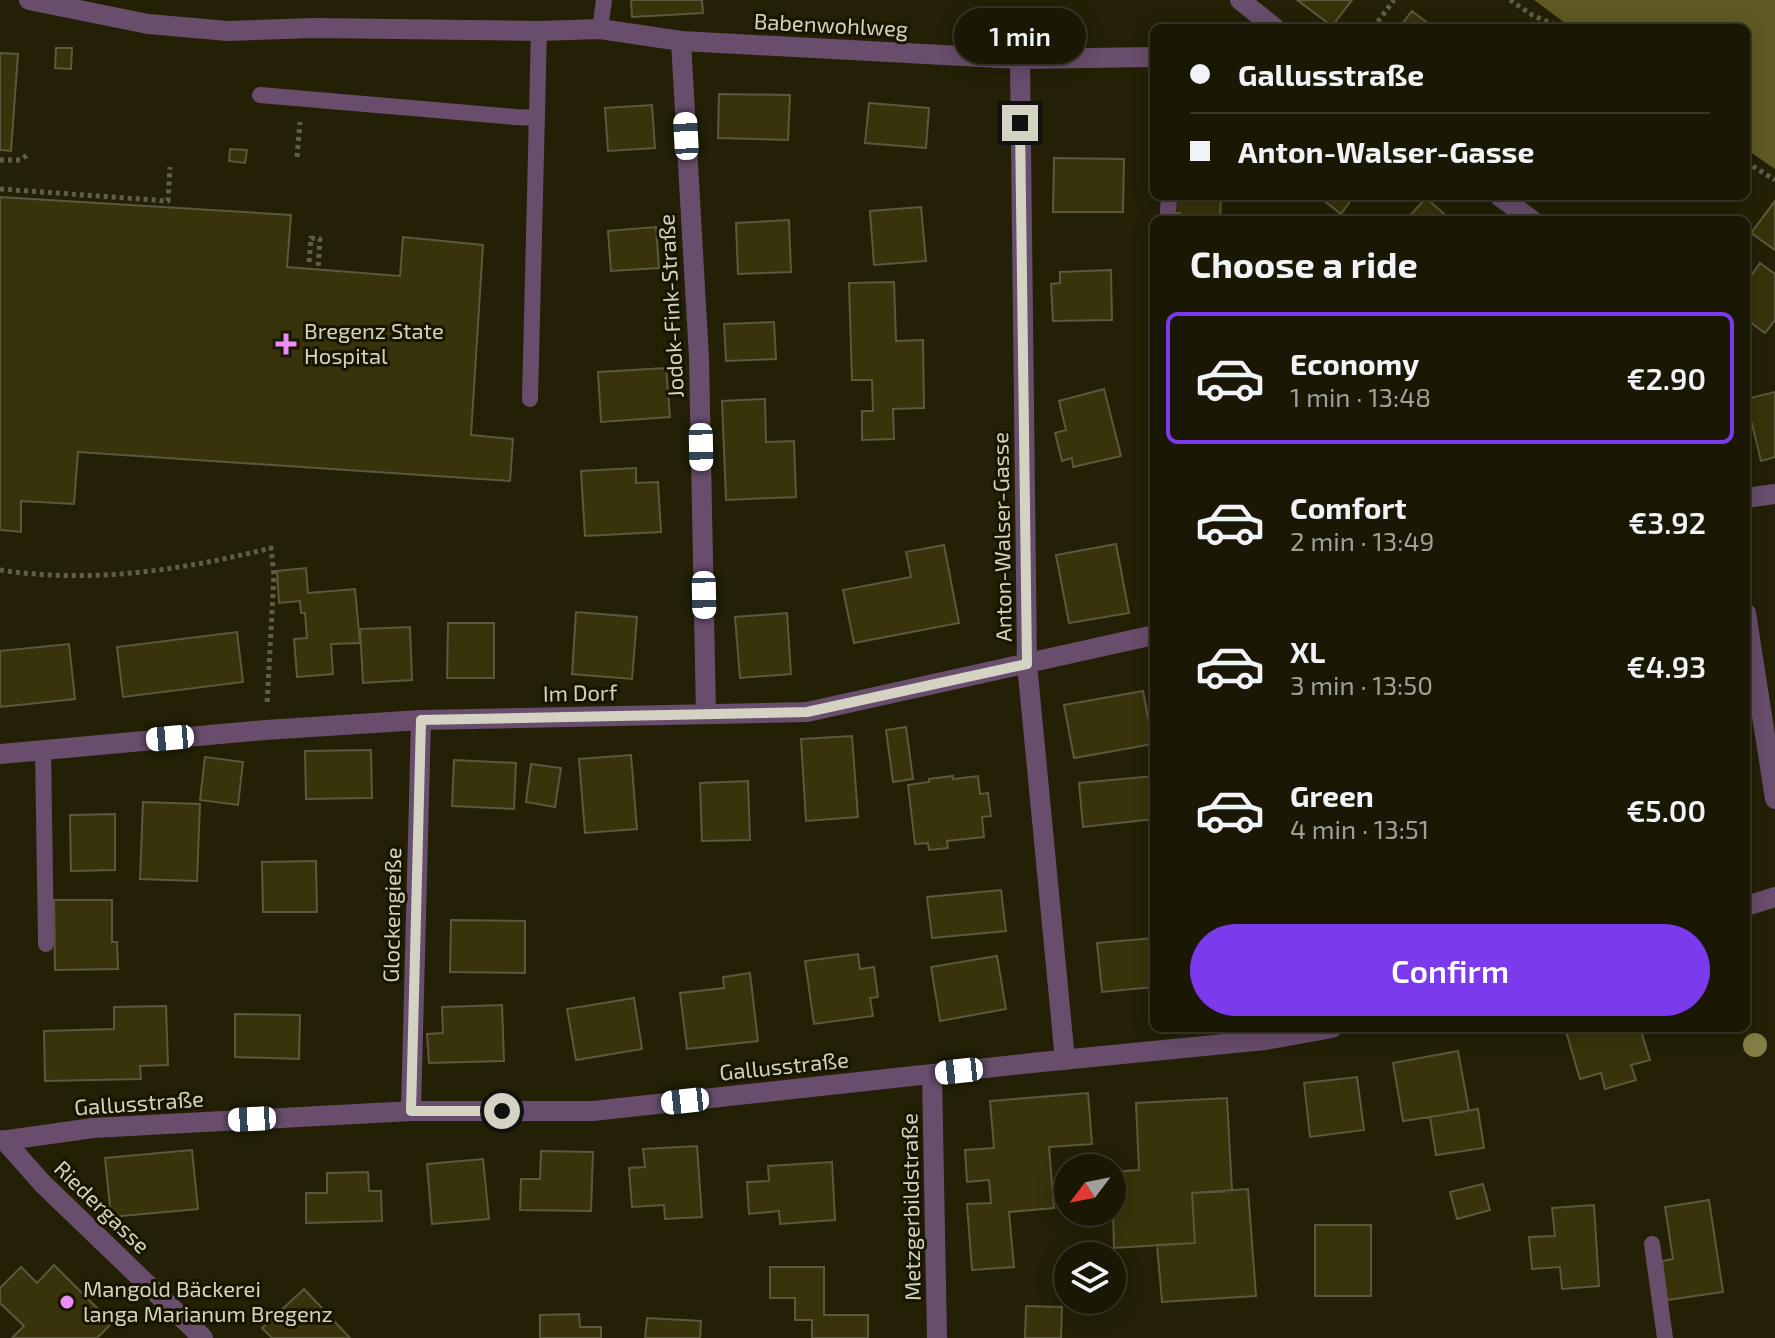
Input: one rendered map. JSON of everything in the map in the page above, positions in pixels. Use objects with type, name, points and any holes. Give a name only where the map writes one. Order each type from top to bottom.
[{"type":"street","name":"Babenwohlweg","points":[[29,0],[148,24],[228,31],[314,28],[600,29],[681,41],[1020,59],[1150,57]]},
{"type":"street","points":[[1240,0],[1270,24]]},
{"type":"street","name":"Jodok-Fink-Straße","points":[[681,41],[699,358],[706,714]]},
{"type":"street","name":"Anton-Walser-Gasse","points":[[1020,59],[1027,664],[1065,1060]]},
{"type":"street","points":[[1504,200],[1526,216]]},
{"type":"street","points":[[1750,497],[1775,494]]},
{"type":"street","name":"Im Dorf","points":[[0,754],[265,730],[421,720],[807,712],[1150,636]]},
{"type":"street","points":[[1750,639],[1775,799]]},
{"type":"street","name":"Glockengieße","points":[[411,1111],[421,720]]},
{"type":"street","points":[[1750,905],[1775,897]]},
{"type":"street","name":"Gallusstraße","points":[[2,1141],[93,1128],[411,1111],[593,1111],[1265,1040],[1310,1032]]},
{"type":"street","name":"Metzgerbildstraße","points":[[932,1074],[937,1338]]},
{"type":"street","name":"Riedergasse","points":[[2,1141],[203,1338]]},
{"type":"lane","points":[[600,29],[604,0]]},
{"type":"lane","points":[[530,399],[539,31]]},
{"type":"lane","points":[[260,95],[537,118]]},
{"type":"lane","points":[[43,749],[46,944]]},
{"type":"lane","points":[[1652,1244],[1665,1338]]},
{"type":"path","points":[[1376,24],[1394,0]]},
{"type":"path","points":[[1510,0],[1553,24]]},
{"type":"path","points":[[297,157],[302,97]]},
{"type":"path","points":[[0,160],[20,160],[29,154]]},
{"type":"path","points":[[1750,164],[1775,180]]},
{"type":"path","points":[[0,189],[168,201],[170,167]]},
{"type":"path","points":[[309,262],[311,238],[320,239],[318,269]]},
{"type":"path","points":[[0,570],[81,577],[133,573],[271,548],[274,575],[265,730]]},
{"type":"shaded area","points":[[1534,0],[1775,0],[1775,169],[1750,152],[1750,24],[1567,24]]},
{"type":"building","points":[[631,0],[702,0],[703,13],[632,17]]},
{"type":"building","points":[[1297,0],[1352,0],[1334,24]]},
{"type":"building","points":[[1412,11],[1429,24],[1402,24]]},
{"type":"building","points":[[56,48],[72,48],[71,69],[55,68]]},
{"type":"building","points":[[0,53],[18,54],[11,151],[0,150]]},
{"type":"building","points":[[719,94],[790,95],[788,140],[718,138]]},
{"type":"building","points":[[869,103],[929,108],[926,148],[865,143]]},
{"type":"building","points":[[652,105],[655,148],[608,151],[605,108]]},
{"type":"building","points":[[230,149],[247,150],[245,163],[229,161]]},
{"type":"building","points":[[1054,158],[1124,159],[1123,212],[1053,212]]},
{"type":"building","points":[[0,197],[291,215],[287,267],[400,276],[403,237],[483,245],[471,435],[513,439],[510,481],[78,452],[74,504],[21,501],[21,532],[0,530]]},
{"type":"building","points":[[1174,200],[1221,200],[1220,216],[1180,216],[1180,213],[1174,213]]},
{"type":"building","points":[[1323,200],[1351,200],[1341,214]]},
{"type":"building","points":[[1424,200],[1428,200],[1446,216],[1410,216]]},
{"type":"building","points":[[1775,201],[1775,250],[1751,233]]},
{"type":"building","points":[[921,207],[926,261],[874,265],[870,211]]},
{"type":"building","points":[[789,220],[791,272],[738,274],[736,223]]},
{"type":"building","points":[[656,227],[659,268],[611,271],[608,231]]},
{"type":"building","points":[[1760,263],[1775,274],[1775,320],[1765,333],[1750,322],[1750,277]]},
{"type":"building","points":[[1111,270],[1112,320],[1053,321],[1051,284],[1060,283],[1060,272]]},
{"type":"building","points":[[894,282],[896,341],[923,340],[924,408],[893,409],[894,439],[862,440],[862,411],[873,411],[872,380],[852,380],[849,283]]},
{"type":"building","points":[[774,322],[776,359],[726,361],[724,324]]},
{"type":"building","points":[[666,368],[670,417],[601,422],[598,372]]},
{"type":"building","points":[[1104,389],[1121,456],[1073,467],[1072,458],[1062,461],[1055,433],[1066,430],[1059,401]]},
{"type":"building","points":[[1775,392],[1775,457],[1761,461],[1750,416],[1750,398]]},
{"type":"building","points":[[765,399],[766,442],[794,441],[796,497],[726,500],[722,401]]},
{"type":"building","points":[[636,468],[636,483],[658,482],[661,532],[585,536],[581,471]]},
{"type":"building","points":[[1116,544],[1129,613],[1069,623],[1056,555]]},
{"type":"building","points":[[944,545],[959,623],[854,643],[843,590],[911,577],[906,552]]},
{"type":"building","points":[[306,568],[308,593],[355,589],[360,643],[331,644],[333,674],[297,677],[294,639],[307,638],[305,613],[301,613],[300,601],[279,603],[277,571]]},
{"type":"building","points":[[576,612],[637,617],[632,679],[572,674]]},
{"type":"building","points":[[787,613],[791,674],[740,678],[735,617]]},
{"type":"building","points":[[448,623],[494,623],[494,678],[447,678]]},
{"type":"building","points":[[410,627],[412,680],[363,683],[360,629]]},
{"type":"building","points":[[237,632],[243,682],[123,697],[117,647]]},
{"type":"building","points":[[69,644],[75,699],[0,707],[0,651]]},
{"type":"building","points":[[1143,691],[1150,745],[1074,758],[1064,705]]},
{"type":"building","points":[[906,727],[913,779],[893,782],[886,730]]},
{"type":"building","points":[[852,736],[858,817],[806,821],[801,739]]},
{"type":"building","points":[[371,750],[372,798],[306,799],[305,751]]},
{"type":"building","points":[[631,755],[637,829],[585,833],[579,759]]},
{"type":"building","points":[[205,757],[243,762],[238,805],[200,800]]},
{"type":"building","points":[[454,760],[516,763],[514,809],[452,806]]},
{"type":"building","points":[[531,764],[561,768],[555,807],[526,802]]},
{"type":"building","points":[[953,776],[953,779],[978,776],[980,794],[988,793],[991,816],[982,817],[984,837],[947,841],[948,848],[929,850],[928,843],[915,844],[908,785]]},
{"type":"building","points":[[1150,776],[1150,819],[1083,827],[1079,783]]},
{"type":"building","points":[[748,781],[750,840],[702,841],[700,783]]},
{"type":"building","points":[[143,802],[200,804],[197,881],[140,879]]},
{"type":"building","points":[[115,814],[115,870],[71,871],[70,815]]},
{"type":"building","points":[[316,861],[317,912],[263,912],[262,862]]},
{"type":"building","points":[[1001,890],[1006,931],[932,938],[927,897]]},
{"type":"building","points":[[54,900],[112,900],[112,942],[117,942],[118,969],[55,970]]},
{"type":"building","points":[[451,920],[525,921],[525,973],[450,972]]},
{"type":"building","points":[[1150,938],[1150,987],[1102,992],[1097,943]]},
{"type":"building","points":[[858,954],[860,969],[874,967],[878,997],[870,998],[873,1016],[814,1024],[805,961]]},
{"type":"building","points":[[997,956],[1006,1009],[940,1021],[931,967]]},
{"type":"building","points":[[750,973],[758,1041],[687,1049],[680,993],[724,988],[723,977]]},
{"type":"building","points":[[634,998],[642,1049],[576,1060],[567,1009]]},
{"type":"building","points":[[502,1005],[504,1061],[429,1063],[427,1034],[443,1033],[442,1007]]},
{"type":"building","points":[[166,1006],[168,1065],[140,1066],[141,1079],[45,1081],[44,1031],[114,1029],[114,1007]]},
{"type":"building","points":[[235,1014],[300,1015],[299,1059],[235,1057]]},
{"type":"building","points":[[1566,1032],[1641,1032],[1650,1060],[1631,1065],[1636,1080],[1605,1089],[1601,1073],[1580,1079]]},
{"type":"building","points":[[1458,1051],[1469,1111],[1403,1121],[1393,1063]]},
{"type":"building","points":[[1357,1077],[1364,1130],[1310,1137],[1304,1083]]},
{"type":"building","points":[[1088,1093],[1092,1144],[1049,1147],[1054,1208],[1009,1212],[1014,1267],[972,1270],[967,1204],[991,1203],[989,1180],[967,1182],[965,1150],[994,1148],[990,1101]]},
{"type":"building","points":[[1227,1098],[1232,1191],[1192,1193],[1195,1243],[1126,1247],[1126,1242],[1114,1242],[1113,1226],[1126,1226],[1126,1171],[1139,1170],[1136,1103]]},
{"type":"building","points":[[1478,1109],[1484,1148],[1436,1155],[1430,1117]]},
{"type":"building","points":[[697,1146],[702,1217],[665,1219],[664,1205],[632,1207],[629,1168],[645,1167],[643,1149]]},
{"type":"building","points":[[192,1150],[198,1209],[111,1217],[105,1158]]},
{"type":"building","points":[[541,1151],[593,1152],[591,1211],[520,1210],[521,1179],[540,1179]]},
{"type":"building","points":[[483,1159],[489,1219],[432,1224],[427,1164]]},
{"type":"building","points":[[832,1162],[835,1220],[780,1224],[779,1211],[749,1214],[747,1182],[769,1181],[768,1166]]},
{"type":"building","points":[[368,1172],[369,1191],[381,1191],[382,1221],[306,1223],[306,1193],[327,1193],[327,1173]]},
{"type":"building","points":[[1483,1184],[1490,1210],[1457,1219],[1450,1192]]},
{"type":"building","points":[[1248,1189],[1256,1296],[1162,1302],[1157,1245],[1195,1243],[1192,1193]]},
{"type":"building","points":[[1709,1200],[1723,1292],[1667,1300],[1662,1261],[1673,1259],[1665,1207]]},
{"type":"building","points":[[1594,1205],[1599,1286],[1562,1289],[1560,1267],[1532,1269],[1529,1237],[1555,1236],[1552,1208]]},
{"type":"building","points":[[1315,1225],[1371,1225],[1371,1296],[1315,1296]]},
{"type":"building","points":[[54,1265],[112,1323],[97,1338],[12,1338],[24,1326],[0,1303],[0,1288],[21,1267],[37,1283]]},
{"type":"building","points":[[770,1267],[824,1267],[824,1315],[868,1315],[868,1338],[812,1338],[812,1320],[795,1320],[795,1298],[770,1298]]},
{"type":"building","points":[[304,1289],[350,1338],[272,1338],[262,1328]]},
{"type":"building","points":[[1026,1306],[1054,1307],[1054,1314],[1062,1314],[1061,1338],[1025,1338]]},
{"type":"building","points":[[579,1314],[580,1327],[601,1327],[601,1338],[540,1338],[540,1315]]},
{"type":"building","points":[[647,1318],[701,1321],[700,1338],[645,1338]]},
{"type":"place","name":"Bregenz State Hospital","points":[[286,344]]},
{"type":"place","name":"Mangold Bäckerei langa Marianum Bregenz","points":[[67,1302]]},
{"type":"route","points":[[502,1111],[411,1111],[421,720],[807,712],[1027,664],[1020,123]]}]
